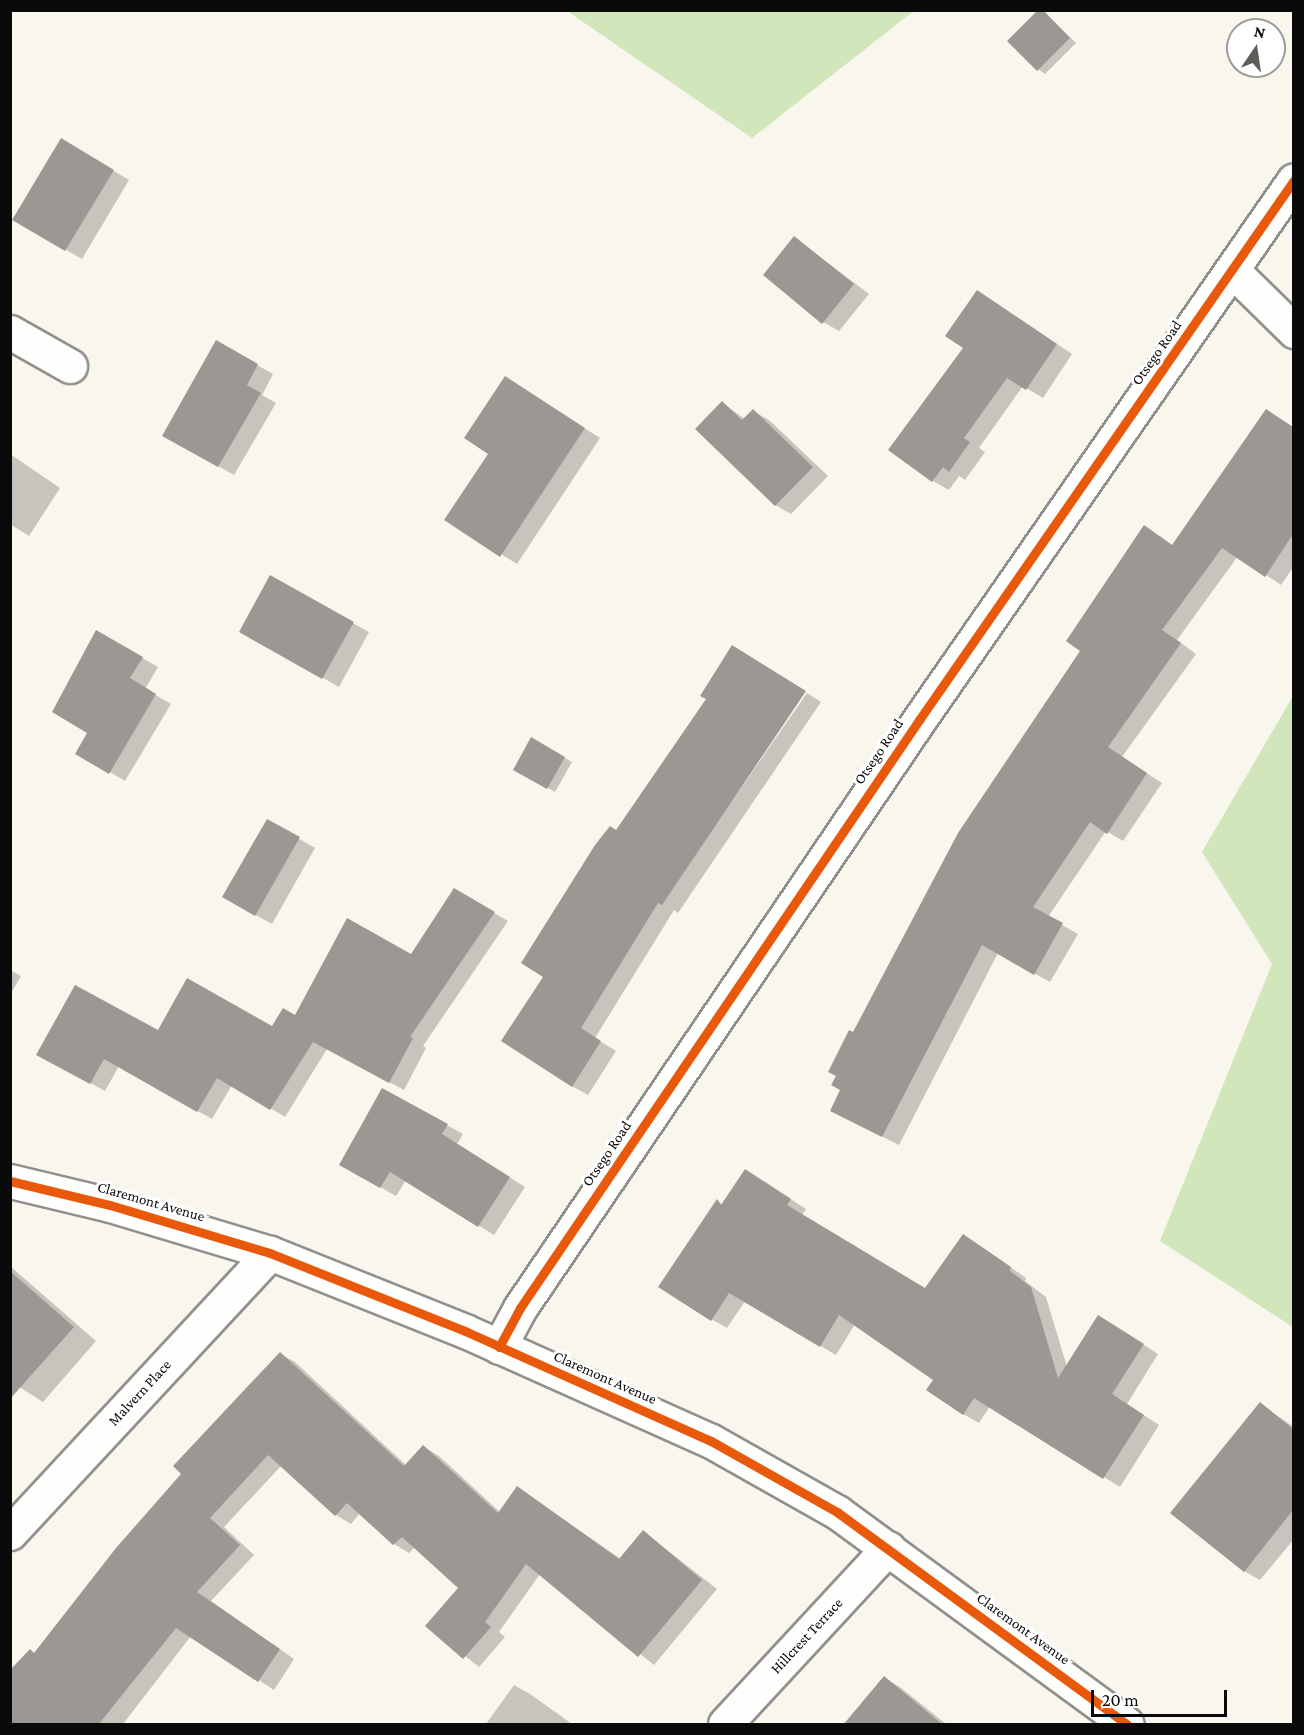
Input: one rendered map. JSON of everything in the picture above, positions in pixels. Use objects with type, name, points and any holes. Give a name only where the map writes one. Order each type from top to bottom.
[{"type":"street","name":"Otsego Road","points":[[499,1347],[520,1308],[919,720],[1233,271],[1293,180]]},
{"type":"street","points":[[1233,271],[1293,331]]},
{"type":"street","points":[[10,332],[70,366]]},
{"type":"street","name":"Claremont Avenue","points":[[10,1181],[110,1204],[270,1253],[499,1347],[711,1441],[837,1512],[1127,1725]]},
{"type":"street","name":"Malvern Place","points":[[10,1533],[270,1253]]},
{"type":"street","name":"Hillcrest Terrace","points":[[725,1725],[888,1548]]},
{"type":"green space","points":[[567,11],[920,11],[911,13],[752,138]]},
{"type":"green space","points":[[1293,696],[1294,1327],[1160,1241],[1272,964],[1202,852]]},
{"type":"building","points":[[1038,10],[1043,10],[1070,38],[1037,71],[1007,41]]},
{"type":"building","points":[[61,138],[114,170],[65,251],[12,220]]},
{"type":"building","points":[[794,236],[854,284],[822,324],[763,275]]},
{"type":"building","points":[[977,290],[1057,344],[1026,390],[1007,378],[964,438],[970,442],[949,472],[943,467],[932,482],[888,450],[963,348],[945,336]]},
{"type":"building","points":[[216,340],[258,364],[247,385],[261,393],[218,467],[162,436]]},
{"type":"building","points":[[505,376],[585,428],[500,557],[444,520],[488,454],[464,438]]},
{"type":"building","points":[[722,401],[742,420],[753,409],[813,467],[775,506],[695,429]]},
{"type":"building","points":[[1266,409],[1293,427],[1293,534],[1265,577],[1222,548],[1162,630],[1181,643],[1108,747],[1147,773],[1107,834],[1090,822],[1033,907],[1063,923],[1034,975],[982,945],[882,1137],[830,1111],[840,1090],[831,1085],[836,1076],[828,1072],[849,1030],[853,1032],[958,833],[1080,651],[1066,641],[1144,525],[1172,545]]},
{"type":"building","points":[[270,575],[354,622],[322,679],[239,632]]},
{"type":"building","points":[[96,630],[143,657],[130,678],[156,694],[109,774],[75,754],[87,733],[52,712]]},
{"type":"building","points":[[732,645],[806,691],[662,905],[658,903],[581,1028],[601,1041],[572,1087],[501,1041],[543,977],[521,963],[595,845],[610,826],[616,830],[706,699],[700,696]]},
{"type":"building","points":[[531,737],[565,757],[547,789],[513,770]]},
{"type":"building","points":[[267,819],[300,837],[255,916],[222,897]]},
{"type":"building","points":[[454,888],[495,912],[410,1037],[413,1038],[389,1083],[313,1042],[270,1110],[217,1078],[197,1112],[104,1059],[90,1084],[36,1055],[75,985],[158,1030],[187,978],[272,1026],[283,1008],[295,1015],[347,918],[411,954]]},
{"type":"building","points":[[382,1088],[448,1124],[442,1134],[510,1177],[478,1227],[390,1172],[380,1188],[339,1165]]},
{"type":"building","points":[[745,1169],[791,1199],[787,1205],[925,1288],[963,1234],[1011,1267],[1010,1271],[1031,1287],[1058,1378],[1098,1315],[1144,1344],[1112,1394],[1144,1415],[1103,1479],[974,1398],[963,1415],[926,1390],[933,1380],[839,1315],[820,1347],[729,1293],[711,1321],[658,1287],[717,1199],[721,1205]]},
{"type":"building","points":[[10,1271],[74,1327],[10,1399]]},
{"type":"building","points":[[280,1352],[404,1466],[423,1445],[498,1513],[517,1486],[619,1559],[643,1530],[702,1580],[638,1657],[526,1564],[485,1622],[491,1627],[463,1659],[425,1626],[458,1588],[402,1537],[393,1545],[347,1503],[335,1516],[268,1455],[210,1518],[240,1545],[197,1592],[280,1649],[258,1682],[176,1628],[98,1725],[10,1725],[10,1670],[30,1649],[34,1653],[116,1548],[181,1474],[173,1466]]},
{"type":"building","points":[[1260,1402],[1293,1429],[1293,1510],[1244,1572],[1170,1513]]},
{"type":"building","points":[[884,1676],[943,1725],[843,1725]]},
{"type":"cycle path","points":[[499,1347],[520,1308],[919,720],[1294,180]]},
{"type":"cycle path","points":[[10,1181],[110,1205],[270,1253],[465,1331],[711,1441],[837,1512],[1127,1724]]}]
